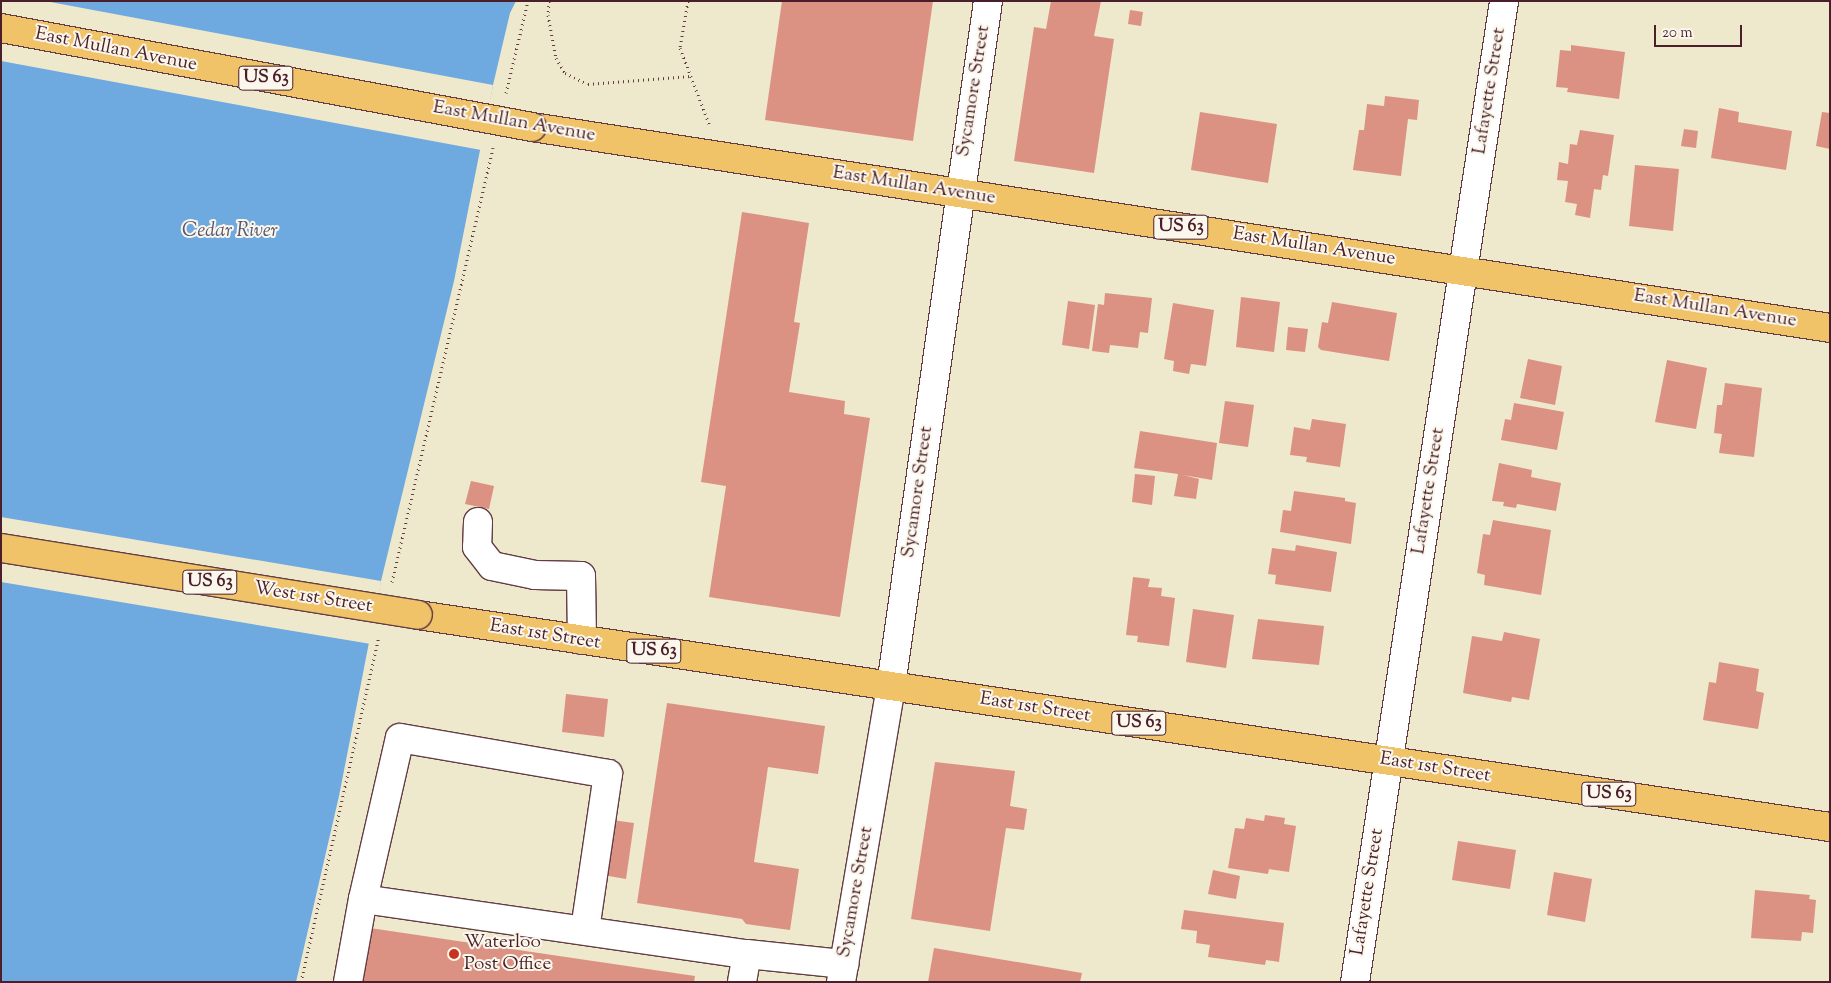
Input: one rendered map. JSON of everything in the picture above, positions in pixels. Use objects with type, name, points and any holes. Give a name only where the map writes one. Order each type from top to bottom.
[{"type":"highway","name":"East Mullan Avenue","points":[[1,28],[532,127],[1830,328]]},
{"type":"highway","name":"West 1st Street","points":[[1,548],[418,615]]},
{"type":"highway","name":"East 1st Street","points":[[418,615],[1830,827]]},
{"type":"street","name":"Sycamore Street","points":[[842,973],[891,686],[959,194],[988,1]]},
{"type":"street","name":"Lafayette Street","points":[[1354,982],[1504,1]]},
{"type":"street","points":[[478,522],[477,547],[492,566],[535,574],[580,576],[582,640]]},
{"type":"street","points":[[348,982],[363,899],[400,738],[608,774],[585,929]]},
{"type":"street","points":[[363,899],[585,929],[747,954],[842,973]]},
{"type":"street","points":[[742,982],[747,954]]},
{"type":"path","points":[[505,98],[528,1]]},
{"type":"path","points":[[549,1],[548,15],[556,58],[565,73],[588,84],[691,76]]},
{"type":"path","points":[[688,1],[680,48],[722,156]]},
{"type":"path","points":[[391,586],[495,137]]},
{"type":"path","points":[[301,982],[380,634]]},
{"type":"water","name":"Cedar River","points":[[1,1],[516,1],[510,13],[493,85],[454,281],[381,581],[339,796],[296,982],[1,982]]},
{"type":"pier","points":[[1,1],[45,1],[493,85],[481,150],[1,61]]},
{"type":"pier","points":[[1,517],[381,581],[371,644],[1,582]]},
{"type":"building","points":[[782,1],[933,1],[913,141],[765,120]]},
{"type":"building","points":[[1051,1],[1101,1],[1094,36],[1114,39],[1094,173],[1014,161],[1034,27],[1046,29]]},
{"type":"building","points":[[1130,10],[1143,12],[1141,26],[1128,24]]},
{"type":"building","points":[[1571,45],[1625,52],[1619,99],[1567,92],[1568,88],[1556,87],[1560,50],[1571,51]]},
{"type":"building","points":[[1385,96],[1419,100],[1417,120],[1408,119],[1401,176],[1353,170],[1359,130],[1364,130],[1367,104],[1384,106]]},
{"type":"building","points":[[1719,108],[1739,112],[1738,122],[1792,131],[1786,170],[1711,158]]},
{"type":"building","points":[[1200,112],[1277,124],[1268,183],[1191,170]]},
{"type":"building","points":[[1822,112],[1830,113],[1830,149],[1816,146]]},
{"type":"building","points":[[1684,129],[1698,131],[1696,148],[1681,146]]},
{"type":"building","points":[[1580,130],[1614,135],[1608,176],[1603,175],[1601,190],[1594,189],[1590,218],[1575,215],[1577,204],[1565,202],[1568,181],[1557,180],[1559,162],[1568,164],[1570,144],[1577,145]]},
{"type":"building","points":[[1635,165],[1679,169],[1673,231],[1629,226]]},
{"type":"building","points":[[742,212],[809,223],[794,322],[800,323],[789,392],[845,401],[844,414],[870,418],[840,617],[709,597],[726,486],[701,482]]},
{"type":"building","points":[[1105,293],[1152,298],[1148,333],[1140,332],[1138,348],[1110,345],[1109,353],[1092,351],[1098,304],[1104,305]]},
{"type":"building","points":[[1241,297],[1280,302],[1274,352],[1236,347]]},
{"type":"building","points":[[1068,301],[1095,305],[1089,349],[1062,345]]},
{"type":"building","points":[[1332,302],[1397,313],[1389,361],[1321,350],[1318,347],[1322,322],[1328,323]]},
{"type":"building","points":[[1173,303],[1214,310],[1206,366],[1191,364],[1189,374],[1173,371],[1174,361],[1164,359]]},
{"type":"building","points":[[1288,327],[1308,329],[1305,352],[1286,350]]},
{"type":"building","points":[[1528,359],[1562,366],[1555,405],[1520,398]]},
{"type":"building","points":[[1667,360],[1707,368],[1696,429],[1655,422]]},
{"type":"building","points":[[1725,383],[1762,388],[1754,457],[1719,453],[1722,434],[1714,433],[1717,405],[1722,405]]},
{"type":"building","points":[[1225,401],[1254,405],[1248,447],[1219,443]]},
{"type":"building","points":[[1514,403],[1564,412],[1557,450],[1501,440],[1505,419],[1511,420]]},
{"type":"building","points":[[1312,419],[1346,424],[1340,467],[1306,462],[1307,457],[1290,455],[1294,427],[1310,430]]},
{"type":"building","points":[[1140,431],[1217,443],[1212,480],[1183,475],[1199,479],[1196,499],[1174,496],[1178,474],[1134,468]]},
{"type":"building","points":[[1499,463],[1532,470],[1531,477],[1561,483],[1556,511],[1517,504],[1516,508],[1503,506],[1504,502],[1492,501]]},
{"type":"building","points":[[1135,474],[1155,476],[1152,505],[1132,502]]},
{"type":"building","points":[[471,481],[494,486],[489,509],[465,504]]},
{"type":"building","points":[[1294,491],[1345,498],[1345,501],[1356,503],[1351,544],[1280,532],[1283,510],[1291,511]]},
{"type":"building","points":[[1493,520],[1551,530],[1541,595],[1484,585],[1485,575],[1477,573],[1483,534],[1490,535]]},
{"type":"building","points":[[1296,545],[1337,552],[1331,592],[1275,584],[1276,575],[1268,574],[1272,548],[1295,551]]},
{"type":"building","points":[[1133,577],[1150,579],[1148,587],[1162,588],[1161,596],[1175,598],[1169,646],[1137,642],[1138,636],[1126,635]]},
{"type":"building","points":[[1193,609],[1234,615],[1226,668],[1186,662]]},
{"type":"building","points":[[1258,619],[1324,626],[1319,665],[1252,659]]},
{"type":"building","points":[[1504,632],[1540,639],[1529,700],[1512,697],[1511,702],[1463,693],[1472,636],[1502,641]]},
{"type":"building","points":[[1719,662],[1759,669],[1756,691],[1764,693],[1758,729],[1703,720],[1709,682],[1716,683]]},
{"type":"building","points":[[566,694],[608,699],[604,737],[562,732]]},
{"type":"building","points":[[667,703],[825,726],[818,774],[768,767],[754,862],[799,869],[790,930],[746,924],[742,919],[637,903]]},
{"type":"building","points":[[935,762],[1015,771],[1010,806],[1027,809],[1024,830],[1006,828],[990,931],[911,919]]},
{"type":"building","points":[[1265,815],[1285,818],[1284,824],[1296,826],[1289,872],[1269,869],[1268,874],[1228,868],[1235,828],[1244,829],[1246,818],[1264,821]]},
{"type":"building","points":[[612,820],[634,823],[626,879],[603,875]]},
{"type":"building","points":[[1458,841],[1516,850],[1510,889],[1452,880]]},
{"type":"building","points":[[1213,870],[1240,876],[1236,899],[1208,894]]},
{"type":"building","points":[[1554,872],[1592,879],[1585,922],[1547,915]]},
{"type":"building","points":[[1755,890],[1810,895],[1809,899],[1816,900],[1813,933],[1802,932],[1801,941],[1751,938]]},
{"type":"building","points":[[1184,910],[1284,923],[1279,962],[1266,960],[1265,965],[1208,957],[1210,945],[1196,943],[1197,931],[1181,929]]},
{"type":"building","name":"Waterloo Post Office","points":[[370,928],[695,976],[694,982],[362,982]]},
{"type":"building","points":[[934,948],[1082,973],[1080,982],[928,982]]},
{"type":"place","name":"Waterloo Post Office","points":[[454,954]]}]
